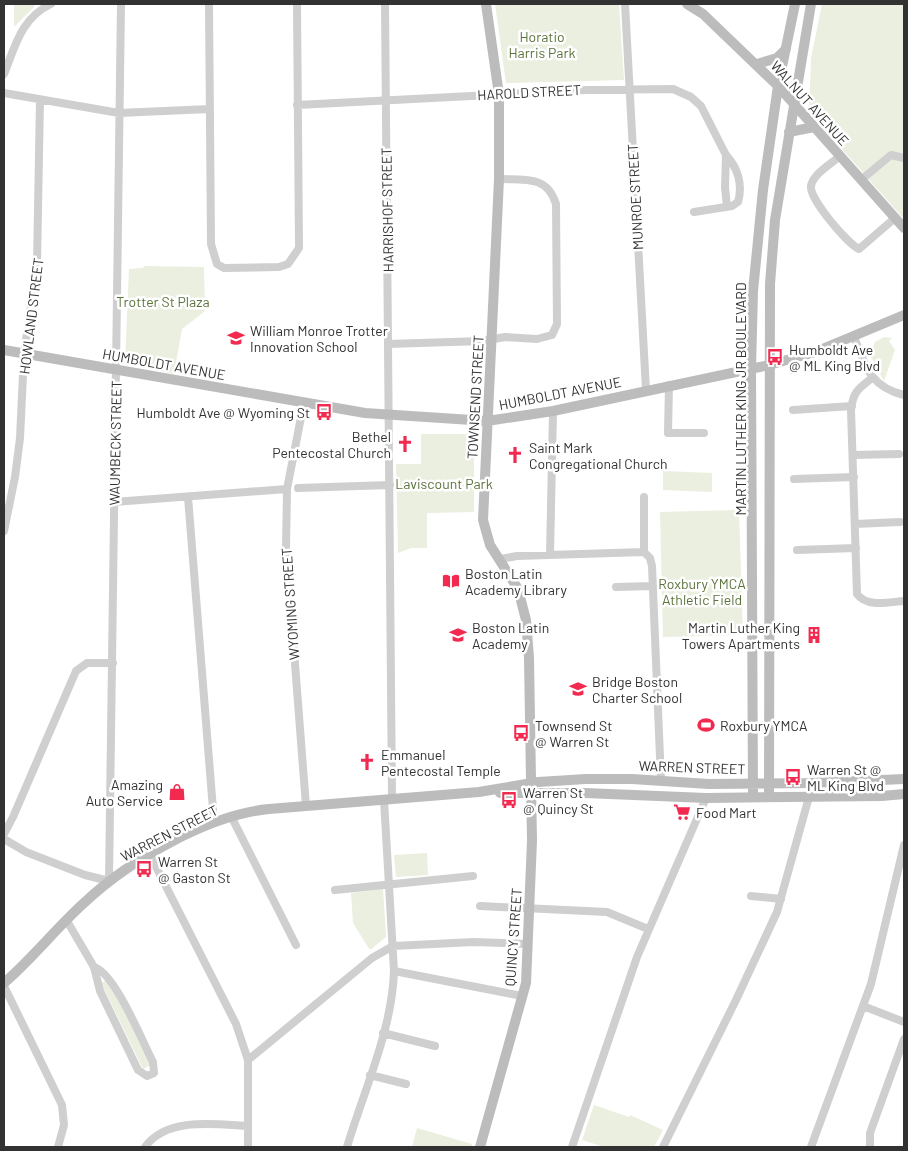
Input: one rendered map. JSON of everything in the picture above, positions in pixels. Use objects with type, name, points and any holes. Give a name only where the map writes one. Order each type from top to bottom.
[{"type":"main road","name":"TOWNSEND STREET","points":[[486,4],[499,95],[499,179],[484,520],[490,545],[518,590],[528,635],[530,783]]},
{"type":"main road","name":"WALNUT AVENUE","points":[[687,4],[703,14],[757,64],[904,228]]},
{"type":"main road","name":"MARTIN LUTHER KING JR BOULEVARD","points":[[753,798],[751,369],[753,291],[759,219],[778,86],[795,4]]},
{"type":"main road","name":"MARTIN LUTHER KING JR BOULEVARD","points":[[768,797],[770,284],[775,220],[793,102],[811,4]]},
{"type":"main road","points":[[757,64],[777,58],[787,49]]},
{"type":"main road","points":[[788,132],[814,127]]},
{"type":"main road","name":"HUMBOLDT AVENUE","points":[[4,350],[389,416],[488,421],[553,411],[769,365],[854,337],[904,315]]},
{"type":"main road","name":"WARREN STREET","points":[[4,985],[67,921],[109,882],[150,855],[214,822],[231,816],[264,810],[479,792],[530,783],[604,778],[753,783],[904,779]]},
{"type":"main road","name":"QUINCY STREET","points":[[480,1147],[526,979],[532,841],[530,783]]},
{"type":"main road","name":"WARREN STREET","points":[[479,792],[531,794],[585,793],[706,798],[809,798],[904,794]]},
{"type":"street","points":[[4,74],[22,29],[34,16],[51,4]]},
{"type":"street","name":"WAUMBECK STREET","points":[[109,882],[121,4]]},
{"type":"street","points":[[209,4],[211,244],[217,264],[224,268],[279,267],[288,264],[299,248],[297,4]]},
{"type":"street","name":"HARRISHOF STREET","points":[[347,1147],[391,1004],[394,970],[389,885],[388,799],[390,485],[385,4]]},
{"type":"street","name":"MUNROE STREET","points":[[625,4],[646,390]]},
{"type":"street","name":"HAROLD STREET","points":[[297,105],[629,88],[673,89],[691,97],[700,106],[710,121],[726,155],[736,168],[740,195],[738,202],[727,207],[725,187],[726,155]]},
{"type":"street","points":[[4,93],[119,112],[209,109]]},
{"type":"street","name":"HOWLAND STREET","points":[[4,530],[15,477],[20,438],[24,354],[39,238],[40,100]]},
{"type":"street","points":[[861,180],[891,155],[904,158]]},
{"type":"street","points":[[840,156],[814,178],[811,187],[813,198],[849,242],[860,248],[866,245],[895,218]]},
{"type":"street","points":[[388,344],[483,341],[493,338],[547,338],[552,335],[558,324],[556,204],[553,193],[547,186],[538,182],[499,179]]},
{"type":"street","points":[[694,212],[727,207]]},
{"type":"street","points":[[854,337],[872,378],[884,389],[904,395]]},
{"type":"street","points":[[872,378],[856,391],[852,398],[857,594],[863,601],[870,603],[904,601]]},
{"type":"street","points":[[669,385],[668,433],[704,433]]},
{"type":"street","name":"WYOMING STREET","points":[[304,402],[287,489],[286,574],[306,806]]},
{"type":"street","points":[[794,410],[852,406]]},
{"type":"street","points":[[550,555],[553,411]]},
{"type":"street","points":[[853,455],[899,454]]},
{"type":"street","points":[[794,479],[854,478]]},
{"type":"street","points":[[298,488],[390,485]]},
{"type":"street","points":[[114,502],[287,489]]},
{"type":"street","points":[[188,497],[214,822]]},
{"type":"street","points":[[644,497],[644,552],[652,562],[661,781]]},
{"type":"street","points":[[855,524],[900,522]]},
{"type":"street","points":[[797,550],[856,548]]},
{"type":"street","points":[[500,559],[550,555],[644,552]]},
{"type":"street","points":[[616,587],[653,586]]},
{"type":"street","points":[[4,834],[76,671],[87,664],[113,663]]},
{"type":"street","points":[[572,1147],[648,929],[706,798]]},
{"type":"street","points":[[663,1147],[740,991],[781,900],[809,798]]},
{"type":"street","points":[[231,816],[296,945]]},
{"type":"street","points":[[4,839],[26,852],[84,875],[109,882]]},
{"type":"street","points":[[811,1147],[874,974],[904,845]]},
{"type":"street","points":[[150,855],[236,1024],[248,1060],[248,1147]]},
{"type":"street","points":[[335,890],[473,876]]},
{"type":"street","points":[[752,896],[781,900]]},
{"type":"street","points":[[480,906],[529,906],[606,912],[648,929]]},
{"type":"street","points":[[67,921],[94,967],[100,991],[138,1070],[142,1074],[154,1073],[153,1062],[114,986],[105,972],[94,967]]},
{"type":"street","points":[[248,1060],[372,958],[393,946],[474,942],[528,944]]},
{"type":"street","points":[[394,970],[522,996]]},
{"type":"street","points":[[4,985],[62,1105],[64,1125],[58,1147]]},
{"type":"street","points":[[863,1006],[904,1022]]},
{"type":"street","points":[[383,1033],[436,1046]]},
{"type":"street","points":[[870,1147],[870,1133],[904,1039]]},
{"type":"street","points":[[370,1075],[406,1084]]},
{"type":"street","points":[[145,1147],[159,1134],[177,1127],[247,1126]]},
{"type":"green space","points":[[14,4],[34,4],[34,7],[14,27]]},
{"type":"green space","name":"Horatio Harris Park","points":[[495,4],[619,4],[624,80],[506,83]]},
{"type":"green space","points":[[822,4],[904,4],[904,219],[809,112],[811,58]]},
{"type":"green space","name":"Trotter St Plaza","points":[[144,266],[204,267],[205,311],[182,329],[174,374],[125,363],[129,269],[143,268]]},
{"type":"green space","points":[[884,337],[892,338],[889,341],[895,350],[884,381],[870,355],[875,342]]},
{"type":"green space","name":"Laviscount Park","points":[[421,434],[474,434],[474,512],[427,513],[427,548],[411,548],[398,553],[396,464],[421,464]]},
{"type":"green space","points":[[663,471],[712,473],[712,492],[663,490]]},
{"type":"green space","name":"Roxbury YMCA Athletic Field","points":[[739,510],[743,635],[663,637],[660,512]]},
{"type":"green space","points":[[427,853],[428,875],[396,877],[394,855]]},
{"type":"green space","points":[[383,889],[386,937],[370,950],[353,923],[351,893]]},
{"type":"green space","points":[[109,979],[151,1065],[143,1069],[101,983]]},
{"type":"green space","points":[[594,1105],[629,1117],[630,1115],[663,1130],[654,1147],[604,1147],[582,1140]]},
{"type":"green space","points":[[417,1128],[472,1144],[471,1147],[412,1147]]},
{"type":"place","name":"William Monroe Trotter Innovation School","points":[[236,338]]},
{"type":"place","name":"Humboldt Ave @ ML King Blvd","points":[[775,357]]},
{"type":"place","name":"Humboldt Ave @ Wyoming St","points":[[324,412]]},
{"type":"place","name":"Bethel Pentecostal Church","points":[[405,444]]},
{"type":"place","name":"Saint Mark Congregational Church","points":[[515,455]]},
{"type":"place","name":"Boston Latin Academy Library","points":[[451,581]]},
{"type":"place","name":"Boston Latin Academy","points":[[458,635]]},
{"type":"place","name":"Martin Luther King Towers Apartments","points":[[814,635]]},
{"type":"place","name":"Bridge Boston Charter School","points":[[578,689]]},
{"type":"place","name":"Roxbury YMCA","points":[[706,725]]},
{"type":"place","name":"Townsend St @ Warren St","points":[[521,733]]},
{"type":"place","name":"Emmanuel Pentecostal Temple","points":[[367,762]]},
{"type":"place","name":"Warren St @ ML King Blvd","points":[[793,777]]},
{"type":"place","name":"Amazing Auto Service","points":[[177,792]]},
{"type":"place","name":"Warren St @ Quincy St","points":[[509,800]]},
{"type":"place","name":"Food Mart","points":[[682,812]]},
{"type":"place","name":"Warren St @ Gaston St","points":[[144,869]]}]
